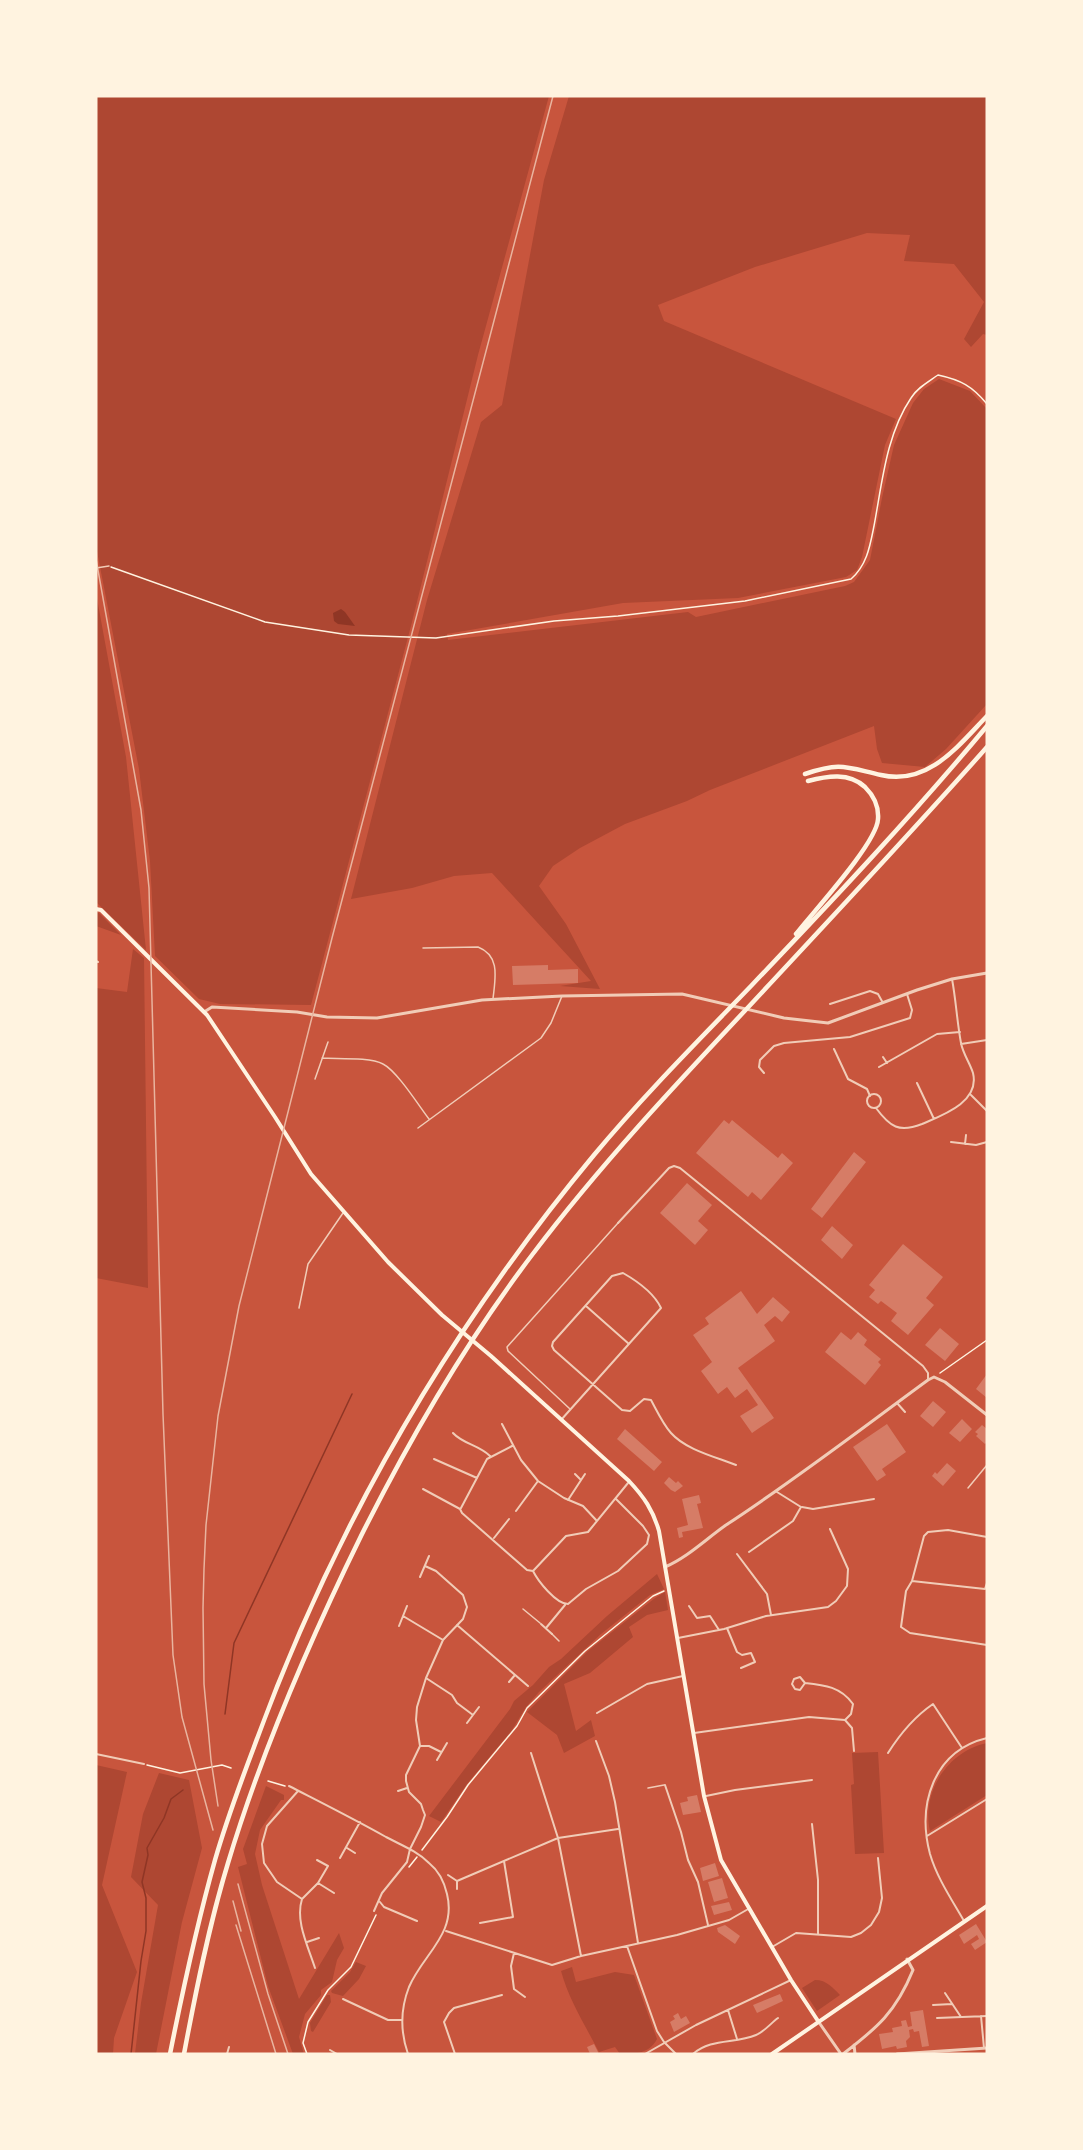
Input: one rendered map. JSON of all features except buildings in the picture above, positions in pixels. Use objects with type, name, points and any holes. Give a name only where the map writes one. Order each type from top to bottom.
[{"type":"highway","points":[[805,774],[835,766],[857,768],[882,776],[907,777],[927,771],[946,758],[987,716]]},
{"type":"highway","points":[[170,2054],[217,1854],[244,1772],[278,1681],[315,1596],[382,1462],[452,1346],[521,1248],[595,1154],[651,1091],[874,855],[987,726]]},
{"type":"highway","points":[[184,2054],[228,1865],[250,1796],[291,1686],[327,1605],[397,1465],[462,1354],[531,1256],[638,1126],[917,827],[987,747]]},
{"type":"highway","points":[[771,964],[868,844],[878,821],[878,806],[872,793],[860,782],[840,776],[808,781]]},
{"type":"main road","points":[[96,909],[109,917],[204,1012],[311,1174],[388,1262],[442,1315],[492,1356],[647,1500],[655,1514],[704,1796],[721,1860],[791,1980],[818,2021]]},
{"type":"main road","points":[[772,2054],[987,1906]]},
{"type":"street","points":[[204,1012],[212,1007],[297,1012],[327,1017],[377,1018],[493,1000],[660,993],[682,994],[784,1018],[828,1023],[952,979],[987,973]]},
{"type":"street","points":[[834,1049],[848,1079],[867,1089],[870,1096],[867,1104],[876,1108],[887,1123],[910,1129],[934,1119],[971,1095],[974,1081],[961,1044],[952,979]]},
{"type":"street","points":[[830,1004],[870,991],[878,994],[883,1003]]},
{"type":"street","points":[[764,1073],[759,1067],[760,1060],[774,1046],[784,1043],[850,1037],[910,1018],[912,1010],[907,994]]},
{"type":"street","points":[[879,1067],[937,1034],[960,1032]]},
{"type":"street","points":[[961,1044],[987,1040]]},
{"type":"street","points":[[883,1057],[887,1063]]},
{"type":"street","points":[[917,1083],[934,1119]]},
{"type":"street","points":[[921,1091],[925,1089]]},
{"type":"street","points":[[971,1095],[987,1111]]},
{"type":"street","points":[[870,1096],[880,1098],[876,1108]]},
{"type":"street","points":[[964,1144],[966,1135]]},
{"type":"street","points":[[951,1142],[976,1145],[987,1142]]},
{"type":"street","points":[[618,1223],[669,1168],[674,1166],[680,1168],[923,1366],[928,1373],[928,1380]]},
{"type":"street","points":[[561,1420],[594,1384],[661,1308],[658,1301],[636,1281],[623,1273],[617,1274],[553,1342],[552,1346],[594,1384],[622,1410],[630,1411],[644,1399],[651,1400],[671,1433],[679,1440],[736,1465]]},
{"type":"street","points":[[586,1306],[629,1344]]},
{"type":"street","points":[[665,1567],[676,1562],[717,1531],[777,1492],[934,1377],[945,1382],[987,1415]]},
{"type":"street","points":[[897,1403],[904,1412]]},
{"type":"street","points":[[502,1424],[512,1446],[538,1482],[583,1506],[597,1521]]},
{"type":"street","points":[[453,1433],[457,1438],[484,1450],[490,1456]]},
{"type":"street","points":[[460,1509],[490,1456],[512,1446]]},
{"type":"street","points":[[434,1459],[477,1478]]},
{"type":"street","points":[[575,1474],[580,1479]]},
{"type":"street","points":[[568,1500],[585,1474]]},
{"type":"street","points":[[532,1571],[566,1536],[588,1532],[629,1481]]},
{"type":"street","points":[[516,1511],[538,1482]]},
{"type":"street","points":[[423,1489],[460,1509],[527,1570],[532,1571],[538,1581],[565,1605]]},
{"type":"street","points":[[777,1492],[801,1507],[813,1509],[873,1499]]},
{"type":"street","points":[[546,1628],[565,1605],[585,1589],[613,1575],[648,1544],[649,1535],[644,1526],[616,1499]]},
{"type":"street","points":[[749,1552],[794,1521],[801,1507]]},
{"type":"street","points":[[493,1539],[509,1519]]},
{"type":"street","points":[[678,1638],[771,1616],[828,1607],[836,1601],[847,1586],[848,1569],[830,1529]]},
{"type":"street","points":[[987,1537],[948,1530],[928,1532],[924,1536],[912,1581],[906,1591],[901,1627],[910,1634],[987,1646]]},
{"type":"street","points":[[737,1554],[766,1594],[771,1616]]},
{"type":"street","points":[[420,1577],[429,1556]]},
{"type":"street","points":[[374,1911],[382,1893],[407,1862],[410,1849],[425,1815],[421,1804],[408,1788],[406,1775],[420,1746],[416,1720],[417,1707],[426,1678],[443,1640],[463,1619],[467,1607],[463,1595],[436,1571],[425,1566]]},
{"type":"street","points":[[912,1581],[985,1589],[987,1583]]},
{"type":"street","points":[[689,1605],[697,1618],[710,1616],[719,1630]]},
{"type":"street","points":[[399,1626],[407,1606]]},
{"type":"street","points":[[404,1616],[443,1640]]},
{"type":"street","points":[[541,1624],[552,1634]]},
{"type":"street","points":[[457,1625],[528,1686]]},
{"type":"street","points":[[726,1627],[737,1652],[742,1655],[751,1653],[755,1662],[741,1668]]},
{"type":"street","points":[[509,1682],[515,1675]]},
{"type":"street","points":[[597,1713],[647,1684],[683,1676]]},
{"type":"street","points":[[798,1677],[804,1679],[805,1683],[803,1688],[798,1690],[792,1684],[798,1677]]},
{"type":"street","points":[[426,1678],[452,1695],[457,1703],[473,1715]]},
{"type":"street","points":[[805,1683],[834,1687],[846,1694],[853,1704],[851,1714],[845,1720]]},
{"type":"street","points":[[888,1753],[919,1714],[933,1704],[963,1749]]},
{"type":"street","points":[[467,1723],[479,1707]]},
{"type":"street","points":[[693,1733],[809,1717],[845,1720],[852,1728],[854,1751]]},
{"type":"street","points":[[964,1921],[940,1877],[931,1854],[925,1819],[927,1797],[937,1775],[948,1760],[976,1741],[987,1738]]},
{"type":"street","points":[[596,1740],[609,1776],[638,1944]]},
{"type":"street","points":[[437,1760],[447,1743]]},
{"type":"street","points":[[420,1746],[429,1746],[441,1752]]},
{"type":"street","points":[[531,1753],[558,1838],[581,1956]]},
{"type":"street","points":[[96,1754],[144,1764]]},
{"type":"street","points":[[704,1796],[812,1780]]},
{"type":"street","points":[[665,1785],[688,1860],[698,1882],[708,1926]]},
{"type":"street","points":[[289,1786],[410,1849],[438,1870],[446,1886],[450,1908],[449,1919],[445,1930],[410,1986],[405,2000],[401,2020],[404,2044],[408,2054]]},
{"type":"street","points":[[398,1791],[408,1788]]},
{"type":"street","points":[[298,1791],[267,1826],[262,1844],[264,1863],[277,1882],[302,1899]]},
{"type":"street","points":[[927,1836],[987,1799]]},
{"type":"street","points":[[340,1858],[360,1822]]},
{"type":"street","points":[[812,1824],[818,1880],[818,1934]]},
{"type":"street","points":[[457,1881],[558,1838],[618,1829]]},
{"type":"street","points":[[346,1848],[355,1853]]},
{"type":"street","points":[[772,1947],[796,1933],[851,1936],[861,1933],[871,1925],[879,1912],[882,1899],[878,1858]]},
{"type":"street","points":[[315,1968],[299,1909],[302,1899],[318,1883],[328,1866],[317,1860]]},
{"type":"street","points":[[480,1923],[513,1917],[504,1861]]},
{"type":"street","points":[[448,1875],[457,1881]]},
{"type":"street","points":[[457,1881],[457,1889]]},
{"type":"street","points":[[318,1883],[334,1893]]},
{"type":"street","points":[[380,1901],[382,1905],[417,1921]]},
{"type":"street","points":[[445,1930],[552,1965],[729,1920],[750,1908]]},
{"type":"street","points":[[307,1942],[319,1938]]},
{"type":"street","points":[[627,1946],[657,2031],[676,2054]]},
{"type":"street","points":[[514,1953],[511,1966],[514,1989],[525,1997]]},
{"type":"street","points":[[818,2021],[842,2054],[878,2026],[891,2011],[913,1970],[907,1959]]},
{"type":"street","points":[[645,2054],[664,2042],[791,1980]]},
{"type":"street","points":[[945,1993],[961,2017]]},
{"type":"street","points":[[455,2054],[444,2022],[448,2013],[453,2008],[502,1995]]},
{"type":"street","points":[[344,1999],[388,2020],[401,2020]]},
{"type":"street","points":[[933,2005],[952,2004]]},
{"type":"street","points":[[728,2010],[737,2039]]},
{"type":"street","points":[[897,2054],[986,2048],[981,2016]]},
{"type":"street","points":[[937,2018],[987,2016]]},
{"type":"street","points":[[693,2054],[706,2045],[757,2035],[778,2018]]},
{"type":"street","points":[[854,2045],[855,2054]]},
{"type":"street","points":[[227,2054],[229,2047]]},
{"type":"street","points":[[330,2050],[337,2054]]},
{"type":"lane","points":[[96,568],[109,566]]},
{"type":"lane","points":[[423,948],[478,947],[486,950],[496,966],[493,1000]]},
{"type":"lane","points":[[418,1128],[541,1038],[562,996]]},
{"type":"lane","points":[[315,1079],[328,1042]]},
{"type":"lane","points":[[322,1058],[384,1064],[429,1120]]},
{"type":"lane","points":[[299,1308],[308,1264],[343,1213]]},
{"type":"lane","points":[[570,1410],[508,1351],[507,1347],[618,1223]]},
{"type":"lane","points":[[968,1488],[987,1465]]},
{"type":"lane","points":[[523,1609],[541,1624]]},
{"type":"lane","points":[[552,1634],[559,1641]]},
{"type":"lane","points":[[648,1788],[665,1785]]},
{"type":"path","points":[[116,568],[265,622],[359,636],[436,638],[554,621],[746,601],[851,579],[859,572],[866,559],[872,536],[890,447],[911,398],[921,387],[939,375],[954,379],[974,389],[987,404]]},
{"type":"path","points":[[934,1377],[987,1340]]},
{"type":"path","points":[[404,1872],[447,1817],[468,1785],[517,1726],[527,1707],[585,1651],[653,1596],[669,1588]]},
{"type":"path","points":[[144,1764],[180,1773],[222,1766],[231,1768]]},
{"type":"path","points":[[268,1781],[289,1786]]},
{"type":"path","points":[[307,2054],[303,2043],[308,2022],[328,1990],[351,1967],[382,1905]]},
{"type":"shaded area","points":[[96,96],[549,96],[478,355],[412,622],[311,1005],[220,1004],[199,999],[155,956],[150,861],[139,769],[96,546]]},
{"type":"shaded area","points":[[569,96],[987,96],[987,335],[983,334],[971,347],[964,339],[984,302],[954,264],[904,261],[910,235],[867,233],[755,267],[658,305],[664,321],[896,419],[885,445],[862,557],[857,570],[846,577],[738,598],[623,603],[447,634],[448,640],[688,612],[696,617],[845,586],[854,582],[870,560],[894,445],[913,403],[924,389],[939,379],[970,391],[987,409],[987,704],[946,749],[925,767],[882,763],[877,749],[874,726],[625,824],[580,848],[553,866],[539,886],[566,924],[600,989],[560,986],[591,981],[492,873],[454,876],[412,888],[351,899],[427,600],[481,422],[502,405],[544,180]]},
{"type":"shaded area","points":[[96,593],[126,757],[146,950],[96,902]]},
{"type":"shaded area","points":[[341,609],[355,626],[338,624],[334,621],[333,613]]},
{"type":"shaded area","points":[[96,912],[99,913],[121,935],[96,926]]},
{"type":"shaded area","points":[[133,949],[144,958],[148,1288],[96,1278],[96,988],[127,992]]},
{"type":"shaded area","points":[[657,1574],[664,1589],[650,1595],[601,1634],[539,1692],[526,1707],[512,1730],[467,1784],[441,1822],[429,1816],[514,1701],[549,1667]]},
{"type":"shaded area","points":[[665,1592],[668,1610],[647,1615],[629,1627],[633,1637],[590,1673],[564,1684],[576,1731],[591,1720],[595,1736],[564,1753],[557,1735],[527,1712],[588,1651]]},
{"type":"shaded area","points":[[987,1743],[987,1795],[930,1831],[928,1816],[930,1802],[940,1775],[960,1755],[973,1747]]},
{"type":"shaded area","points":[[878,1752],[884,1853],[855,1854],[851,1785],[854,1784],[852,1753]]},
{"type":"shaded area","points":[[96,1765],[127,1772],[102,1885],[137,1972],[114,2038],[113,2054],[96,2054]]},
{"type":"shaded area","points":[[159,1773],[189,1780],[202,1848],[182,1922],[156,2054],[135,2054],[141,2003],[158,1905],[131,1877],[143,1814]]},
{"type":"shaded area","points":[[266,1786],[284,1795],[284,1800],[281,1800],[260,1830],[255,1854],[262,1885],[299,1999],[339,1933],[344,1948],[337,1960],[332,1982],[321,1990],[321,1995],[305,2014],[299,2037],[304,2054],[293,2054],[268,1986],[238,1867],[247,1864],[243,1849]]},
{"type":"shaded area","points":[[356,1962],[366,1966],[359,1979],[343,1996],[332,1993],[331,1991],[350,1972]]},
{"type":"shaded area","points":[[572,1967],[576,1982],[615,1972],[634,1975],[657,2039],[654,2044],[636,2053],[620,2054],[615,2047],[599,2052],[564,1982],[561,1971]]},
{"type":"shaded area","points":[[815,1980],[826,1983],[840,1995],[817,2011],[802,1988]]},
{"type":"shaded area","points":[[327,1995],[330,1995],[331,2002],[313,2032],[310,2023]]},
{"type":"waterway","points":[[225,1714],[234,1643],[352,1394]]},
{"type":"waterway","points":[[131,2054],[146,1931],[146,1898],[142,1882],[148,1855],[147,1848],[164,1818],[171,1799],[183,1790]]},
{"type":"railway","points":[[218,1806],[204,1684],[204,1569],[206,1525],[218,1416],[239,1306],[332,938],[553,96]]},
{"type":"railway","points":[[96,559],[141,810],[149,888],[163,1414],[173,1655],[182,1717],[213,1830]]},
{"type":"railway","points":[[238,1884],[268,1994],[288,2054]]},
{"type":"railway","points":[[233,1901],[241,1931]]},
{"type":"railway","points":[[236,1925],[276,2054]]}]
